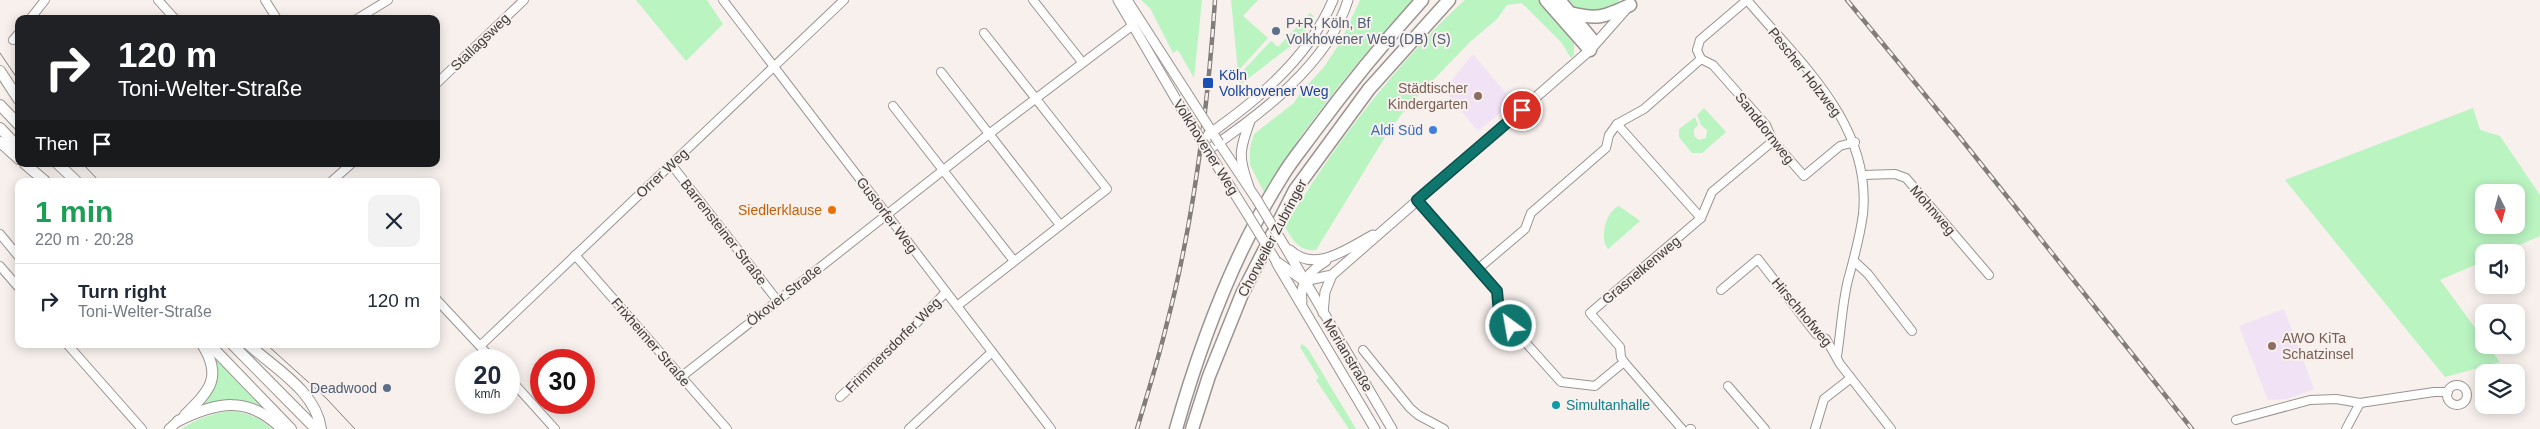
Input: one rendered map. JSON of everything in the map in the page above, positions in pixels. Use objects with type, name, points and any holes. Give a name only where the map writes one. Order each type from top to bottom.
[{"type":"highway","name":"Chorweiler Zubringer","points":[[1176,429],[1204,340],[1227,281],[1254,224],[1283,173],[1384,42],[1422,0]]},
{"type":"highway","name":"Chorweiler Zubringer","points":[[1192,429],[1209,376],[1242,294],[1295,190],[1369,89],[1449,0]]},
{"type":"highway","points":[[1438,12],[1454,0]]},
{"type":"highway","points":[[1546,0],[1593,47]]},
{"type":"highway","points":[[1559,0],[1593,47]]},
{"type":"highway","points":[[1570,13],[1592,18],[1608,15],[1632,2]]},
{"type":"highway","points":[[1201,429],[1209,376]]},
{"type":"main road","points":[[0,71],[15,94]]},
{"type":"main road","points":[[0,106],[15,121]]},
{"type":"main road","points":[[0,128],[15,144]]},
{"type":"main road","points":[[0,142],[15,155]]},
{"type":"main road","points":[[29,167],[41,178]]},
{"type":"main road","points":[[37,167],[47,178]]},
{"type":"main road","points":[[61,167],[74,178]]},
{"type":"main road","points":[[67,167],[75,178]]},
{"type":"main road","points":[[178,421],[206,394],[213,380],[211,361],[204,348]]},
{"type":"main road","points":[[213,348],[291,429]]},
{"type":"main road","points":[[236,348],[317,428]]},
{"type":"main road","points":[[252,348],[302,392],[313,405],[317,428]]},
{"type":"main road","points":[[178,421],[195,413],[232,404],[257,409],[270,417],[282,429]]},
{"type":"street","points":[[33,15],[45,0]]},
{"type":"street","points":[[158,0],[171,15]]},
{"type":"street","points":[[265,0],[274,15]]},
{"type":"street","points":[[364,15],[388,0]]},
{"type":"street","name":"Stallagsweg","points":[[440,80],[524,0]]},
{"type":"street","name":"Gustorfer Weg","points":[[722,0],[775,66],[886,215],[1051,429]]},
{"type":"street","name":"Orrer Weg","points":[[480,346],[844,0]]},
{"type":"street","points":[[1033,0],[1082,62]]},
{"type":"street","name":"Volkhovener Weg","points":[[1118,0],[1180,106],[1295,294]]},
{"type":"street","name":"Volkhovener Weg","points":[[1127,0],[1249,187],[1304,281]]},
{"type":"street","points":[[1202,140],[1291,66],[1321,26],[1333,0]]},
{"type":"street","points":[[1208,150],[1250,121],[1283,92],[1312,62],[1332,32],[1348,0]]},
{"type":"street","points":[[1478,269],[1525,229],[1531,213],[1606,148],[1609,135],[1617,124],[1644,109],[1701,59],[1697,50],[1700,40],[1747,0]]},
{"type":"street","name":"Pescher Holzweg","points":[[1747,0],[1826,94],[1839,112],[1855,142],[1862,175],[1863,213],[1855,262],[1848,280],[1837,356]]},
{"type":"street","points":[[1323,313],[1325,292],[1332,275],[1593,47],[1632,2]]},
{"type":"street","points":[[1133,25],[1136,14]]},
{"type":"street","name":"Ökover Straße","points":[[681,377],[989,134],[1133,25]]},
{"type":"street","points":[[957,306],[1107,189],[984,33]]},
{"type":"street","name":"Sanddornweg","points":[[1701,59],[1713,65],[1760,117],[1773,141],[1804,176],[1840,146],[1855,142]]},
{"type":"street","points":[[941,72],[1060,225]]},
{"type":"street","points":[[893,106],[1014,261]]},
{"type":"street","points":[[1249,187],[1240,162],[1243,141],[1250,121]]},
{"type":"street","points":[[1617,124],[1701,218]]},
{"type":"street","name":"Grasnelkenweg","points":[[1682,429],[1624,362],[1621,357],[1620,347],[1590,313],[1701,218],[1712,192],[1773,141]]},
{"type":"street","name":"Barrensteiner Straße","points":[[672,164],[777,300]]},
{"type":"street","points":[[335,178],[347,167]]},
{"type":"street","name":"Mohnweg","points":[[1862,175],[1895,174],[1906,178],[1989,275]]},
{"type":"street","points":[[1417,200],[1498,293],[1499,313],[1561,382],[1595,386],[1624,362]]},
{"type":"street","points":[[1302,306],[1301,294],[1304,281],[1312,270],[1335,255],[1383,230]]},
{"type":"street","points":[[0,234],[15,252]]},
{"type":"street","points":[[1284,245],[1300,259],[1310,261],[1335,255]]},
{"type":"street","name":"Frixheimer Straße","points":[[575,256],[727,429]]},
{"type":"street","name":"Hirschhofweg","points":[[1720,290],[1758,259],[1816,334],[1826,339],[1840,364],[1891,429]]},
{"type":"street","points":[[1276,261],[1304,281],[1332,275]]},
{"type":"street","points":[[1855,262],[1868,274],[1912,331]]},
{"type":"street","points":[[0,266],[15,283]]},
{"type":"street","name":"Merianstraße","points":[[1304,281],[1392,429]]},
{"type":"street","name":"Frimmersdorfer Weg","points":[[840,397],[904,336],[946,292]]},
{"type":"street","name":"Merianstraße","points":[[1295,294],[1375,429]]},
{"type":"street","points":[[440,303],[483,349]]},
{"type":"street","points":[[71,348],[142,429]]},
{"type":"street","points":[[1363,350],[1410,408],[1418,415],[1444,429]]},
{"type":"street","points":[[909,429],[992,352]]},
{"type":"street","points":[[1816,429],[1824,399],[1851,378]]},
{"type":"street","points":[[1728,386],[1765,429]]},
{"type":"street","points":[[520,390],[555,429]]},
{"type":"street","points":[[2236,420],[2310,400],[2336,399],[2360,403],[2434,392],[2448,392]]},
{"type":"street","points":[[2346,429],[2360,403]]},
{"type":"street","points":[[169,429],[178,421]]},
{"type":"shaded area","name":"Städtischer Kindergarten","points":[[1473,54],[1513,102],[1478,131],[1444,90]]},
{"type":"shaded area","name":"AWO KiTa Schatzinsel","points":[[2284,309],[2314,389],[2287,399],[2268,400],[2239,326]]},
{"type":"green space","points":[[636,0],[707,0],[723,24],[686,61]]},
{"type":"green space","points":[[1141,0],[1202,0],[1194,78],[1178,50],[1173,53],[1150,8]]},
{"type":"green space","points":[[1231,0],[1258,0],[1243,16],[1268,38],[1238,71]]},
{"type":"green space","points":[[1360,0],[1413,0],[1334,92],[1280,166],[1264,192],[1250,165],[1250,148],[1254,134],[1294,103],[1301,92],[1324,67],[1340,43]]},
{"type":"green space","points":[[1465,0],[1539,0],[1574,42],[1574,55],[1571,58],[1561,42],[1521,3],[1507,5],[1497,19],[1471,41],[1407,107],[1387,134],[1316,250],[1301,247],[1293,240],[1285,227],[1313,182],[1343,139],[1392,77],[1450,13]]},
{"type":"green space","points":[[1564,0],[1620,0],[1606,12],[1578,12]]},
{"type":"green space","points":[[1310,13],[1314,16],[1301,38],[1241,84],[1238,76],[1271,41],[1278,47]]},
{"type":"green space","points":[[1704,108],[1726,132],[1702,153],[1692,153],[1679,137],[1679,129],[1695,117],[1698,125],[1694,129],[1694,136],[1699,140],[1706,138],[1707,130],[1701,125],[1697,115]]},
{"type":"green space","points":[[2473,108],[2480,130],[2500,136],[2540,195],[2540,236],[2522,244],[2475,244],[2475,265],[2440,280],[2475,328],[2475,354],[2494,354],[2500,362],[2475,364],[2475,369],[2445,377],[2285,180]]},
{"type":"green space","points":[[1619,206],[1640,221],[1608,249],[1604,238],[1605,225],[1611,213]]},
{"type":"green space","points":[[1302,344],[1308,349],[1356,429],[1349,429],[1316,380],[1319,378],[1300,347]]},
{"type":"green space","points":[[213,355],[267,411],[235,402],[219,402],[201,406],[217,378]]},
{"type":"green space","points":[[231,411],[253,416],[272,429],[181,429],[205,417]]},
{"type":"tram line","points":[[0,53],[15,75]]},
{"type":"tram line","points":[[86,167],[96,178]]},
{"type":"tram line","points":[[270,348],[326,398],[355,429]]},
{"type":"railway","points":[[1137,429],[1176,288],[1192,206],[1204,123],[1215,0]]},
{"type":"railway","points":[[1847,0],[1958,135],[2192,429]]},
{"type":"place","name":"P+R, Köln, Bf Volkhovener Weg (DB) (S)","points":[[1276,31]]},
{"type":"place","name":"Köln Volkhovener Weg","points":[[1208,83]]},
{"type":"place","name":"Städtischer Kindergarten","points":[[1478,96]]},
{"type":"place","name":"Aldi Süd","points":[[1433,130]]},
{"type":"place","name":"Siedlerklause","points":[[832,210]]},
{"type":"place","name":"AWO KiTa Schatzinsel","points":[[2272,346]]},
{"type":"place","name":"Deadwood","points":[[387,388]]},
{"type":"place","name":"Simultanhalle","points":[[1556,405]]},
{"type":"route","points":[[1511,326],[1499,313],[1497,291],[1417,200],[1522,110]]}]
